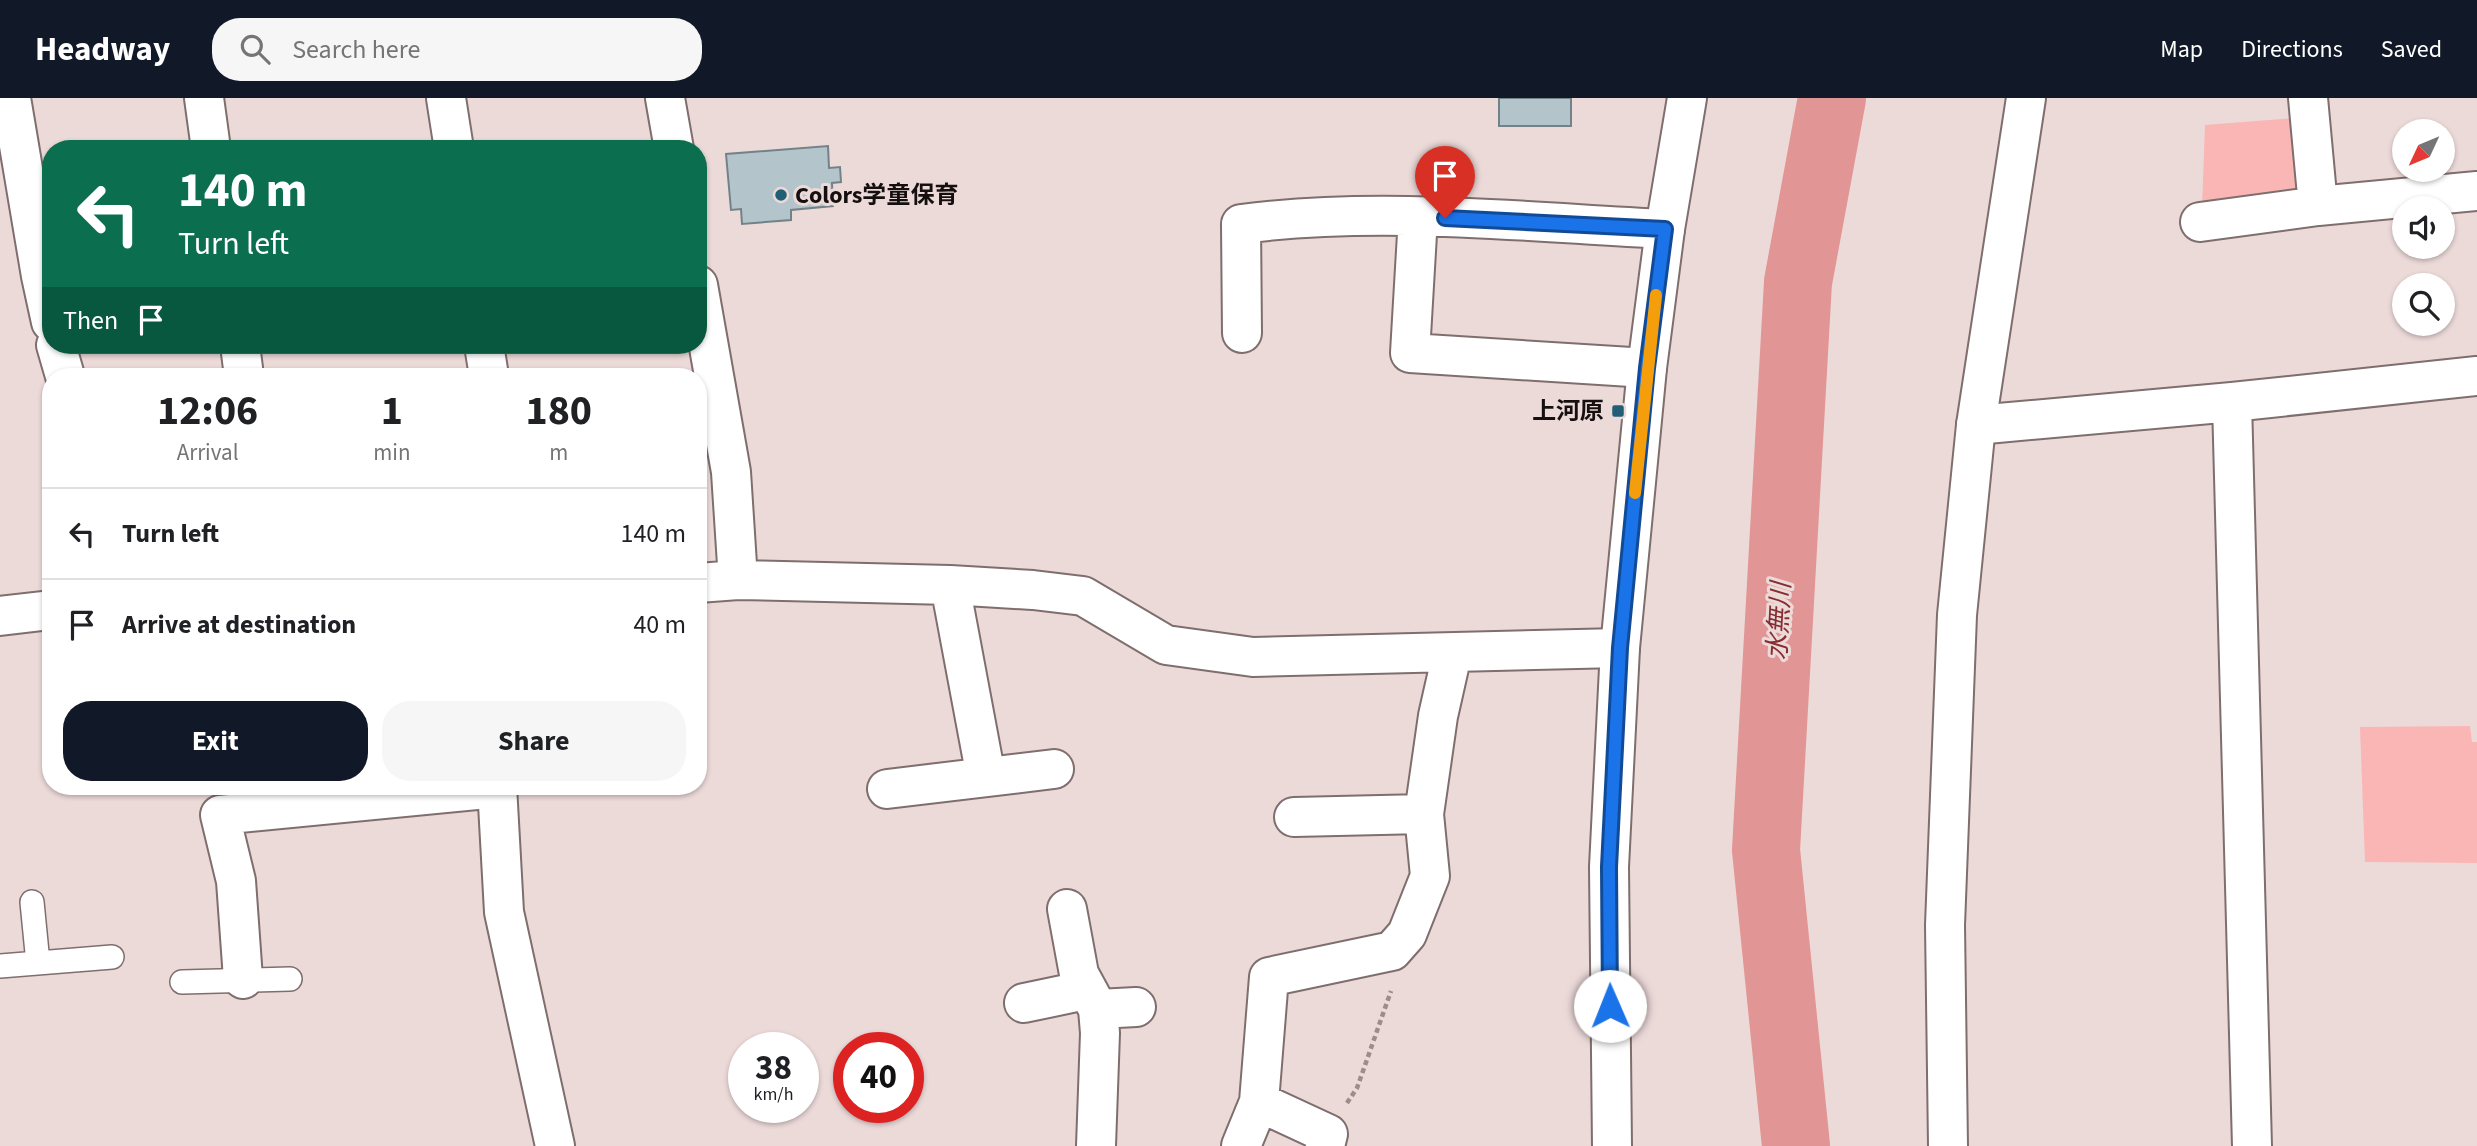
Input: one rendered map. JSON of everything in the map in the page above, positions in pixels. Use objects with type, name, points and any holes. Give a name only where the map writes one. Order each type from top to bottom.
[{"type":"street","points":[[11,98],[42,255]]},
{"type":"street","points":[[204,98],[210,140]]},
{"type":"street","points":[[446,98],[452,140]]},
{"type":"street","points":[[665,98],[672,140]]},
{"type":"street","points":[[1612,1146],[1609,867],[1620,648],[1647,368],[1686,98]]},
{"type":"street","points":[[1948,1146],[1944,925],[1957,615],[1976,425],[2026,98]]},
{"type":"street","points":[[2308,98],[2318,206]]},
{"type":"street","points":[[2200,222],[2318,206],[2477,191]]},
{"type":"street","points":[[1242,333],[1241,224],[1291,218],[1418,217],[1665,229]]},
{"type":"street","points":[[1418,217],[1410,353],[1647,368]]},
{"type":"street","points":[[707,336],[731,472],[738,580]]},
{"type":"street","points":[[1976,425],[2477,376]]},
{"type":"street","points":[[2232,402],[2252,1146]]},
{"type":"street","points":[[707,582],[738,580],[950,585],[1083,596],[1166,645],[1253,657],[1620,648]]},
{"type":"street","points":[[950,585],[986,777]]},
{"type":"street","points":[[0,616],[42,611]]},
{"type":"street","points":[[1241,1146],[1259,1102],[1269,977],[1392,951],[1407,934],[1430,876],[1424,814],[1438,716],[1452,654]]},
{"type":"street","points":[[887,789],[1054,769]]},
{"type":"street","points":[[243,979],[236,881],[220,815],[418,795]]},
{"type":"street","points":[[497,795],[504,912],[555,1146]]},
{"type":"street","points":[[1294,817],[1424,814]]},
{"type":"street","points":[[1067,909],[1079,974],[1092,1000],[1100,1033],[1096,1146]]},
{"type":"street","points":[[1024,1003],[1092,1000],[1136,1007]]},
{"type":"street","points":[[1259,1102],[1326,1140]]},
{"type":"lane","points":[[32,902],[38,963]]},
{"type":"lane","points":[[0,966],[112,957]]},
{"type":"lane","points":[[182,982],[290,979]]},
{"type":"path","points":[[1326,1140],[1357,1088],[1396,978],[1400,965],[1392,951]]},
{"type":"shaded area","points":[[2294,118],[2303,184],[2289,201],[2202,208],[2205,125]]},
{"type":"shaded area","points":[[2470,726],[2472,742],[2477,742],[2477,863],[2365,862],[2360,727]]},
{"type":"building","points":[[1499,98],[1571,98],[1571,126],[1499,126]]},
{"type":"building","name":"Colors学童保育","points":[[828,146],[829,168],[840,167],[841,182],[832,183],[833,206],[791,210],[791,220],[742,224],[741,209],[731,210],[726,154]]},
{"type":"waterway","name":"水無川","points":[[1796,1146],[1766,850],[1798,282],[1832,98]]},
{"type":"slow traffic","points":[[1635,493],[1656,295]]},
{"type":"place","name":"Colors学童保育","points":[[781,195]]},
{"type":"place","name":"上河原","points":[[1618,411]]},
{"type":"route","points":[[1445,218],[1665,229],[1647,368],[1620,648],[1609,867],[1610,1006]]}]
